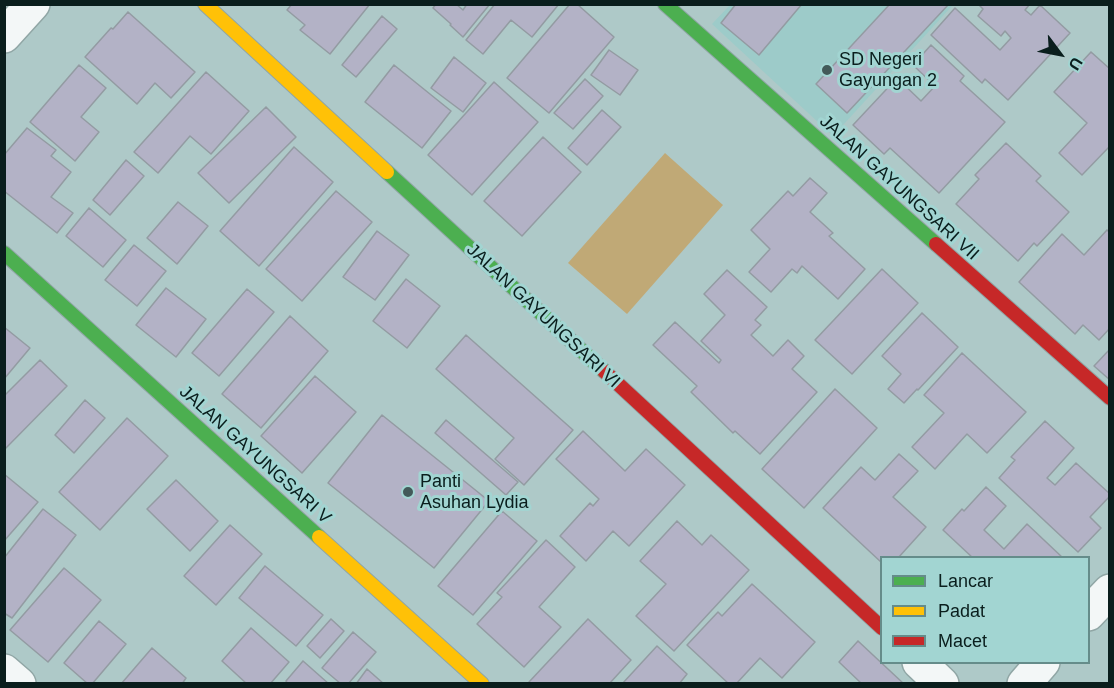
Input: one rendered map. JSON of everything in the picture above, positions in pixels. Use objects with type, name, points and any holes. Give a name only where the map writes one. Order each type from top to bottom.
[{"type":"street","points":[[4,36],[33,4]]},
{"type":"street","name":"JALAN GAYUNGSARI VI","points":[[205,4],[880,626]]},
{"type":"street","name":"JALAN GAYUNGSARI VII","points":[[665,4],[1110,398]]},
{"type":"street","name":"JALAN GAYUNGSARI V","points":[[4,253],[482,684]]},
{"type":"street","points":[[1090,613],[1110,591]]},
{"type":"street","points":[[920,664],[942,684]]},
{"type":"street","points":[[1024,684],[1042,664]]},
{"type":"street","points":[[4,670],[19,684]]},
{"type":"shaded area","name":"SD Negeri Gayungan 2","points":[[730,5],[953,5],[833,136],[712,24]]},
{"type":"shaded area","points":[[665,153],[723,205],[627,314],[568,263]]},
{"type":"building","points":[[292,4],[370,4],[330,54],[300,30],[305,25],[287,10]]},
{"type":"building","points":[[436,4],[456,4],[463,10],[467,4],[490,4],[463,37],[433,8]]},
{"type":"building","points":[[495,4],[559,4],[532,37],[511,20],[483,54],[466,40]]},
{"type":"building","points":[[570,4],[577,4],[614,37],[549,113],[507,78]]},
{"type":"building","points":[[736,4],[802,4],[759,55],[721,23]]},
{"type":"building","points":[[890,4],[949,4],[847,113],[816,84]]},
{"type":"building","points":[[978,4],[1030,4],[1025,10],[1031,15],[1040,5],[1070,33],[1008,100],[985,79],[982,83],[931,35],[955,8],[1000,50],[1011,38],[1005,31],[1001,36],[978,16],[983,9]]},
{"type":"building","points":[[128,12],[195,72],[171,98],[155,83],[137,104],[85,57]]},
{"type":"building","points":[[382,16],[397,29],[356,77],[342,65]]},
{"type":"building","points":[[931,45],[964,76],[960,81],[1005,122],[939,193],[890,148],[884,154],[853,125],[897,78],[921,101],[935,86],[913,65]]},
{"type":"building","points":[[609,50],[638,70],[620,95],[591,75]]},
{"type":"building","points":[[1091,52],[1110,69],[1110,146],[1082,175],[1059,153],[1087,123],[1054,92]]},
{"type":"building","points":[[454,57],[486,83],[463,112],[431,88]]},
{"type":"building","points":[[79,65],[106,88],[81,117],[99,132],[75,161],[30,122]]},
{"type":"building","points":[[394,65],[451,111],[422,148],[365,102]]},
{"type":"building","points":[[206,72],[249,111],[211,154],[190,136],[158,173],[134,152]]},
{"type":"building","points":[[585,79],[603,96],[573,129],[554,113]]},
{"type":"building","points":[[494,82],[538,122],[472,195],[428,155]]},
{"type":"building","points":[[266,107],[296,137],[229,203],[198,173]]},
{"type":"building","points":[[602,110],[621,127],[587,165],[568,148]]},
{"type":"building","points":[[27,128],[56,150],[51,156],[71,172],[51,197],[73,213],[57,233],[4,191],[4,155]]},
{"type":"building","points":[[543,137],[581,172],[522,236],[484,201]]},
{"type":"building","points":[[1006,143],[1041,176],[1036,181],[1069,212],[1037,246],[1034,243],[1018,261],[956,204],[979,179],[975,175]]},
{"type":"building","points":[[294,147],[333,182],[259,266],[220,231]]},
{"type":"building","points":[[126,160],[144,176],[110,215],[93,200]]},
{"type":"building","points":[[810,178],[827,193],[810,212],[833,233],[829,236],[865,269],[838,299],[802,266],[797,273],[792,269],[771,292],[749,272],[770,249],[751,230],[788,191],[793,196]]},
{"type":"building","points":[[336,191],[372,222],[302,301],[266,269]]},
{"type":"building","points":[[178,202],[208,226],[177,264],[147,238]]},
{"type":"building","points":[[89,208],[126,240],[103,267],[66,236]]},
{"type":"building","points":[[1107,230],[1110,230],[1110,328],[1099,340],[1083,325],[1075,334],[1019,282],[1062,234],[1084,255]]},
{"type":"building","points":[[377,231],[409,255],[375,300],[343,277]]},
{"type":"building","points":[[134,245],[166,271],[137,306],[105,280]]},
{"type":"building","points":[[882,269],[918,303],[852,374],[815,340]]},
{"type":"building","points":[[727,270],[767,307],[755,320],[761,325],[751,335],[773,356],[788,340],[804,356],[792,369],[817,392],[760,454],[735,431],[733,433],[691,392],[697,386],[653,345],[675,322],[719,363],[721,360],[701,341],[725,315],[704,294]]},
{"type":"building","points":[[406,279],[440,306],[407,348],[373,321]]},
{"type":"building","points":[[166,288],[206,319],[176,357],[136,325]]},
{"type":"building","points":[[247,289],[274,312],[219,376],[192,353]]},
{"type":"building","points":[[922,313],[958,347],[904,403],[888,389],[901,374],[882,356]]},
{"type":"building","points":[[290,316],[328,351],[261,428],[222,394]]},
{"type":"building","points":[[4,327],[30,348],[4,379]]},
{"type":"building","points":[[466,335],[573,430],[524,485],[495,459],[514,438],[436,369]]},
{"type":"building","points":[[1110,349],[1110,380],[1094,366]]},
{"type":"building","points":[[962,353],[1026,412],[987,453],[967,434],[935,469],[912,447],[944,413],[924,395]]},
{"type":"building","points":[[40,360],[67,386],[4,450],[4,396]]},
{"type":"building","points":[[315,376],[356,412],[302,473],[261,436]]},
{"type":"building","points":[[835,389],[877,428],[804,508],[762,469]]},
{"type":"building","points":[[85,400],[105,418],[74,453],[55,435]]},
{"type":"building","name":"Panti Asuhan Lydia","points":[[382,415],[489,501],[434,568],[328,483]]},
{"type":"building","points":[[127,418],[168,456],[100,530],[59,492]]},
{"type":"building","points":[[446,420],[518,482],[506,495],[435,433]]},
{"type":"building","points":[[1045,421],[1074,448],[1047,478],[1055,485],[1076,463],[1110,494],[1090,517],[1101,528],[1078,552],[999,478],[1015,460],[1011,457]]},
{"type":"building","points":[[583,431],[625,471],[646,449],[685,485],[629,546],[613,531],[586,561],[560,536],[590,503],[593,506],[599,499],[556,459]]},
{"type":"building","points":[[899,454],[918,471],[893,497],[926,527],[900,556],[880,556],[880,561],[823,508],[861,467],[875,480]]},
{"type":"building","points":[[4,474],[38,502],[4,541]]},
{"type":"building","points":[[176,480],[218,521],[190,551],[147,509]]},
{"type":"building","points":[[986,487],[1006,506],[984,530],[1004,549],[1027,524],[1061,556],[971,556],[943,530],[962,509],[964,511]]},
{"type":"building","points":[[43,509],[76,535],[12,618],[4,613],[4,558]]},
{"type":"building","points":[[502,511],[537,541],[473,615],[438,586]]},
{"type":"building","points":[[677,521],[702,545],[711,535],[749,570],[674,651],[636,616],[666,584],[640,561]]},
{"type":"building","points":[[230,525],[262,554],[216,605],[184,576]]},
{"type":"building","points":[[546,540],[575,567],[539,607],[561,627],[524,667],[477,624],[502,597],[497,593]]},
{"type":"building","points":[[265,566],[323,615],[296,646],[239,598]]},
{"type":"building","points":[[64,568],[101,600],[48,662],[10,630]]},
{"type":"building","points":[[752,584],[815,642],[782,678],[760,658],[736,684],[729,684],[687,645],[718,612],[722,616]]},
{"type":"building","points":[[331,619],[344,631],[320,658],[307,646]]},
{"type":"building","points":[[588,619],[631,660],[609,684],[530,684],[529,682]]},
{"type":"building","points":[[99,621],[126,644],[92,684],[88,684],[64,663]]},
{"type":"building","points":[[251,628],[289,662],[270,684],[247,684],[222,661]]},
{"type":"building","points":[[353,632],[376,652],[348,684],[341,684],[322,668]]},
{"type":"building","points":[[858,641],[904,684],[862,684],[839,662]]},
{"type":"building","points":[[657,646],[687,674],[679,684],[622,684]]},
{"type":"building","points":[[152,648],[186,678],[182,684],[121,684]]},
{"type":"building","points":[[303,661],[329,684],[288,684],[286,681]]},
{"type":"building","points":[[367,669],[384,684],[356,684]]},
{"type":"traffic: fast","points":[[665,4],[936,244]]},
{"type":"traffic: fast","points":[[387,172],[604,371]]},
{"type":"traffic: fast","points":[[4,253],[319,537]]},
{"type":"traffic: slow","points":[[205,4],[387,172]]},
{"type":"traffic: slow","points":[[319,537],[482,684]]},
{"type":"traffic: jam","points":[[936,244],[1110,398]]},
{"type":"traffic: jam","points":[[604,371],[880,626]]},
{"type":"place","name":"SD Negeri Gayungan 2","points":[[827,70]]},
{"type":"place","name":"Panti Asuhan Lydia","points":[[408,492]]}]
